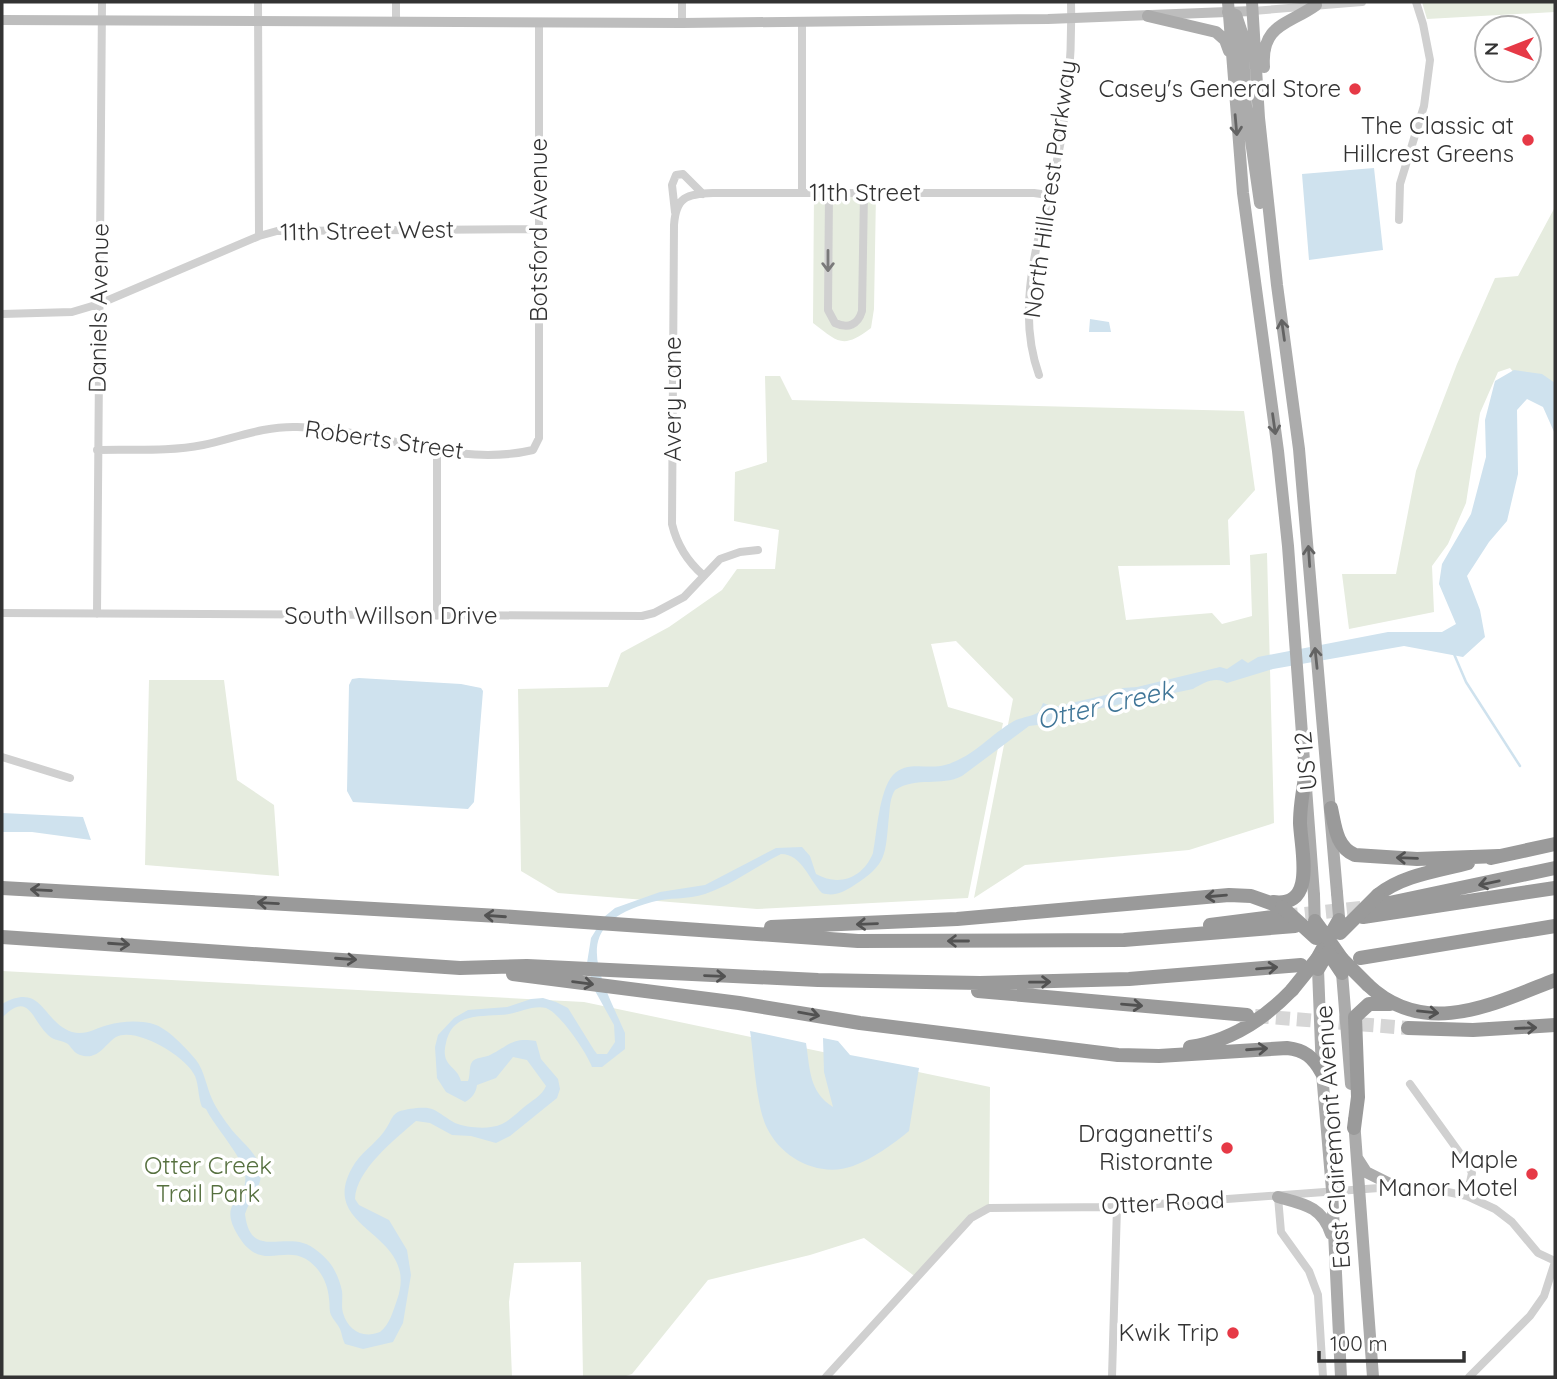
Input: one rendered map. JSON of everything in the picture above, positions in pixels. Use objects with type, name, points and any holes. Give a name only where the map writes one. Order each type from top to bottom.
[{"type":"highway","points":[[1057,942],[1163,932],[1279,908],[1294,899],[1303,883],[1300,822],[1306,772]]},
{"type":"highway","points":[[1331,808],[1339,841],[1346,850],[1355,855],[1417,859],[1499,856]]},
{"type":"highway","points":[[1091,1052],[1171,1049],[1212,1042],[1240,1031],[1263,1017],[1293,990],[1371,906],[1404,880],[1555,844]]},
{"type":"highway","points":[[1371,906],[1555,868]]},
{"type":"highway","points":[[2,888],[858,941],[1057,942],[1199,935],[1295,926]]},
{"type":"highway","points":[[1371,906],[1555,888]]},
{"type":"highway","points":[[679,928],[884,924],[1244,895],[1279,908],[1394,1005]]},
{"type":"highway","points":[[1315,921],[1330,949]]},
{"type":"highway","points":[[1360,958],[1555,926]]},
{"type":"highway","points":[[2,937],[460,968],[918,983],[1129,979],[1301,965]]},
{"type":"highway","points":[[524,971],[860,1023],[1091,1052],[1159,1056],[1287,1048],[1306,1053],[1322,1073]]},
{"type":"highway","points":[[1354,1128],[1358,1097],[1355,1017],[1369,1004],[1380,1002],[1424,1012],[1458,1013],[1485,1007],[1555,981]]},
{"type":"highway","points":[[918,983],[1247,1015]]},
{"type":"highway","points":[[1408,1028],[1473,1030],[1555,1025]]},
{"type":"main road","points":[[1242,2],[1253,6]]},
{"type":"main road","points":[[1274,256],[1275,218],[1264,51],[1266,42],[1276,28],[1312,4]]},
{"type":"main road","name":"US 12","points":[[1253,6],[1259,118],[1277,285],[1299,449],[1338,893]]},
{"type":"main road","points":[[1228,7],[1236,15],[1242,33],[1246,106],[1265,242],[1277,285]]},
{"type":"main road","name":"US 12","points":[[1228,7],[1244,207],[1279,464],[1306,772],[1315,921]]},
{"type":"main road","points":[[1148,16],[1216,32],[1224,40],[1231,57]]},
{"type":"main road","name":"East Clairemont Avenue","points":[[1338,893],[1320,993],[1322,1073],[1332,1190],[1341,1377]]},
{"type":"main road","name":"East Clairemont Avenue","points":[[1330,949],[1344,989],[1373,1377]]},
{"type":"main road","points":[[1356,1156],[1366,1172],[1398,1188]]},
{"type":"main road","points":[[1278,1197],[1303,1204],[1320,1213],[1326,1220],[1334,1242]]},
{"type":"street","name":"Daniels Avenue","points":[[97,614],[102,2]]},
{"type":"street","points":[[258,2],[259,236]]},
{"type":"street","points":[[396,2],[396,22]]},
{"type":"street","points":[[682,2],[682,23]]},
{"type":"street","name":"North Hillcrest Parkway","points":[[1039,375],[1031,353],[1030,305],[1034,260],[1067,99],[1071,2]]},
{"type":"street","points":[[2,20],[802,22],[1148,16],[1228,7],[1362,2]]},
{"type":"street","points":[[1399,220],[1400,184],[1424,106],[1430,60],[1416,2]]},
{"type":"street","name":"Botsford Avenue","points":[[539,22],[539,438]]},
{"type":"street","points":[[802,22],[802,193]]},
{"type":"street","name":"Avery Lane","points":[[703,194],[684,174],[676,175],[672,185],[675,214],[672,524],[679,546],[703,575]]},
{"type":"street","points":[[829,193],[828,310],[835,323],[849,326],[856,323],[862,311],[864,192]]},
{"type":"street","name":"11th Street","points":[[675,214],[684,199],[695,194],[864,192],[1048,195]]},
{"type":"street","name":"11th Street West","points":[[2,314],[72,312],[99,304],[276,231],[538,229]]},
{"type":"street","name":"Roberts Street","points":[[97,450],[172,450],[204,445],[242,434],[296,427],[353,433],[437,451],[510,455],[533,450],[539,438]]},
{"type":"street","points":[[437,451],[437,616]]},
{"type":"street","name":"South Willson Drive","points":[[2,613],[642,616],[654,613],[684,597],[712,565],[729,555],[758,550]]},
{"type":"street","points":[[2,757],[70,778]]},
{"type":"street","points":[[1410,1084],[1467,1163],[1472,1173],[1467,1196]]},
{"type":"street","name":"Otter Road","points":[[826,1377],[971,1218],[989,1208],[1117,1207],[1278,1197],[1332,1190],[1438,1190],[1467,1196],[1500,1213],[1512,1222],[1538,1253],[1555,1261]]},
{"type":"street","points":[[1278,1197],[1281,1232],[1309,1271],[1318,1295],[1323,1377]]},
{"type":"street","points":[[1112,1377],[1117,1207]]},
{"type":"street","points":[[1469,1377],[1530,1317],[1544,1296],[1555,1261]]},
{"type":"green space","points":[[1422,2],[1555,2],[1555,12],[1473,14],[1473,16],[1427,19]]},
{"type":"green space","points":[[814,193],[876,193],[874,309],[871,328],[847,341],[835,339],[813,323]]},
{"type":"green space","points":[[1555,207],[1555,400],[1525,386],[1510,368],[1498,372],[1480,413],[1466,503],[1448,544],[1432,566],[1434,612],[1349,629],[1342,574],[1396,574],[1416,471],[1457,364],[1495,278],[1518,276]]},
{"type":"green space","points":[[765,376],[780,376],[792,400],[1244,411],[1255,490],[1228,520],[1230,565],[1118,566],[1126,620],[1212,613],[1222,624],[1252,616],[1250,555],[1267,553],[1274,823],[1189,850],[1025,865],[974,898],[1013,699],[956,641],[931,644],[948,707],[1003,723],[968,898],[757,909],[558,893],[521,871],[518,689],[608,687],[621,653],[669,627],[722,590],[737,569],[775,569],[779,530],[734,521],[735,472],[767,462]]},
{"type":"green space","points":[[149,680],[224,680],[237,780],[274,805],[279,876],[145,865]]},
{"type":"green space","name":"Otter Creek Trail Park","points":[[2,971],[584,1002],[990,1087],[989,1208],[971,1218],[917,1278],[864,1238],[810,1255],[708,1280],[632,1374],[623,1377],[583,1377],[581,1262],[514,1263],[509,1302],[512,1377],[2,1377]]},
{"type":"water","points":[[1374,168],[1383,250],[1309,260],[1302,174]]},
{"type":"water","points":[[1090,319],[1109,322],[1111,332],[1089,332]]},
{"type":"water","name":"Otter Creek","points":[[1514,370],[1542,374],[1555,383],[1555,434],[1543,407],[1527,399],[1517,410],[1518,474],[1507,521],[1489,542],[1467,576],[1480,610],[1485,637],[1463,657],[1404,646],[1273,669],[1227,683],[1210,681],[1193,689],[1078,713],[1053,723],[1029,726],[962,776],[946,781],[912,783],[895,790],[890,803],[883,857],[873,871],[842,892],[822,893],[800,863],[781,854],[705,894],[658,900],[625,912],[608,924],[599,938],[597,954],[600,972],[625,1033],[625,1049],[602,1067],[592,1067],[572,1034],[552,1011],[546,1008],[537,1007],[509,1014],[471,1018],[455,1025],[446,1043],[445,1057],[461,1081],[468,1081],[474,1060],[512,1043],[528,1040],[536,1041],[541,1059],[558,1079],[560,1089],[557,1098],[510,1136],[496,1143],[471,1136],[452,1135],[430,1123],[416,1121],[369,1166],[357,1188],[355,1199],[359,1205],[389,1220],[407,1250],[411,1275],[403,1323],[393,1342],[363,1349],[345,1344],[330,1313],[325,1282],[315,1267],[306,1259],[297,1256],[262,1255],[245,1245],[236,1232],[230,1213],[245,1183],[243,1167],[206,1109],[202,1107],[195,1076],[182,1060],[148,1039],[125,1035],[116,1037],[92,1056],[80,1055],[68,1044],[48,1035],[24,1007],[11,1010],[2,1018],[2,1004],[26,997],[34,1000],[62,1027],[72,1032],[138,1022],[156,1025],[172,1035],[196,1060],[218,1109],[233,1132],[249,1148],[260,1167],[257,1189],[245,1214],[253,1235],[266,1242],[303,1243],[317,1251],[329,1262],[337,1275],[342,1291],[343,1313],[348,1324],[362,1334],[380,1332],[393,1313],[401,1277],[395,1258],[356,1218],[347,1204],[345,1186],[355,1163],[384,1132],[397,1112],[429,1108],[460,1125],[491,1127],[511,1118],[539,1096],[546,1086],[527,1060],[513,1057],[496,1078],[477,1085],[473,1095],[465,1102],[446,1092],[437,1078],[435,1047],[438,1035],[454,1018],[468,1010],[507,1007],[543,998],[568,1008],[597,1054],[607,1054],[615,1042],[614,1025],[594,989],[587,963],[591,938],[604,917],[615,908],[660,892],[705,885],[776,848],[802,847],[810,856],[816,874],[833,880],[849,878],[863,869],[873,853],[882,801],[893,775],[905,768],[955,762],[1014,721],[1039,712],[1043,703],[1054,707],[1114,693],[1123,688],[1220,667],[1227,669],[1242,659],[1248,663],[1258,657],[1388,632],[1442,632],[1456,624],[1439,584],[1442,564],[1471,514],[1486,457],[1485,420],[1495,381]]},
{"type":"water","points":[[352,679],[461,684],[481,688],[483,691],[474,802],[468,809],[353,802],[347,791],[349,685]]},
{"type":"water","points":[[2,813],[83,817],[91,840],[32,832],[2,832]]},
{"type":"water","points":[[750,1031],[806,1043],[815,1087],[833,1107],[824,1072],[823,1038],[838,1041],[850,1055],[919,1068],[909,1131],[875,1155],[840,1169],[815,1167],[792,1157],[774,1139],[763,1119]]},
{"type":"waterway","points":[[1454,654],[1466,682],[1520,766]]},
{"type":"tunnel","points":[[1284,916],[1371,907]]},
{"type":"tunnel","points":[[1255,1016],[1408,1028]]},
{"type":"place","name":"Casey's General Store","points":[[1355,89]]},
{"type":"place","name":"The Classic at Hillcrest Greens","points":[[1528,140]]},
{"type":"place","name":"Draganetti's Ristorante","points":[[1227,1148]]},
{"type":"place","name":"Maple Manor Motel","points":[[1532,1174]]},
{"type":"place","name":"Kwik Trip","points":[[1233,1333]]}]
